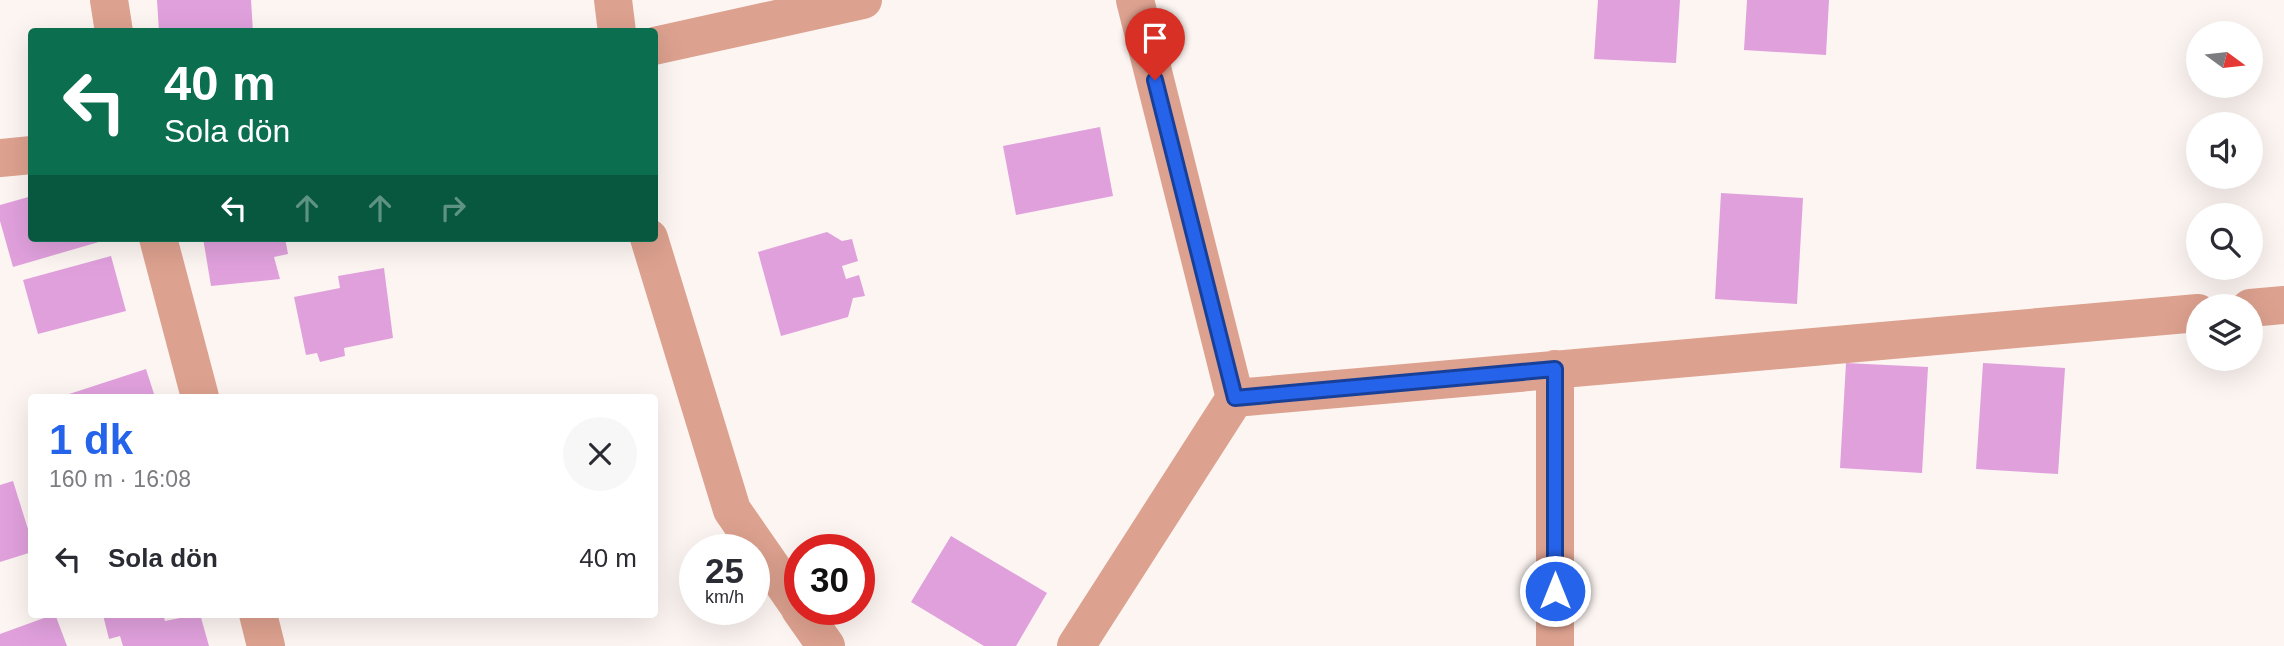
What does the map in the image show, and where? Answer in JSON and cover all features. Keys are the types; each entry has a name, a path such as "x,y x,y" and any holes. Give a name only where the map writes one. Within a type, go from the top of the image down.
{"street":[{"path":"109,0 113,28"},
{"path":"613,0 616,28"},
{"path":"658,45 863,0"},
{"path":"1076,646 1235,398 1135,0"},
{"path":"0,158 28,155"},
{"path":"160,242 199,394"},
{"path":"650,242 732,510 784,586"},
{"path":"2263,307 2284,305"},
{"path":"1235,398 2186,314"},
{"path":"1555,369 1555,646"},
{"path":"259,618 266,646"},
{"path":"811,625 826,646"}],"building":[{"path":"157,0 251,0 253,28 159,28"},
{"path":"1598,0 1680,0 1676,63 1594,59"},
{"path":"1747,0 1829,0 1826,55 1744,50"},
{"path":"1100,127 1113,196 1016,215 1003,146"},
{"path":"1721,193 1803,198 1797,304 1715,299"},
{"path":"28,197 28,242 99,242 13,267 0,221 0,205"},
{"path":"827,232 842,241 852,239 858,261 842,266 846,279 859,275 865,296 853,298 848,317 781,336 758,252"},
{"path":"204,242 286,242 288,254 274,257 280,279 211,286"},
{"path":"111,256 126,311 38,334 23,280"},
{"path":"384,268 393,338 344,348 345,356 320,362 317,353 306,355 294,297 340,288 338,276"},
{"path":"1846,363 1928,367 1922,473 1840,468"},
{"path":"1983,363 2065,368 2058,474 1976,469"},
{"path":"146,369 154,394 69,394"},
{"path":"13,481 28,529 28,553 0,562 0,485"},
{"path":"951,536 1047,593 1016,646 984,646 911,602"},
{"path":"44,618 56,618 67,646 0,646 0,634"},
{"path":"104,618 164,618 165,621 201,618 209,646 123,646 120,636 109,639"}],"route":[{"path":"1155,80 1235,398 1555,369 1555,591"}]}
